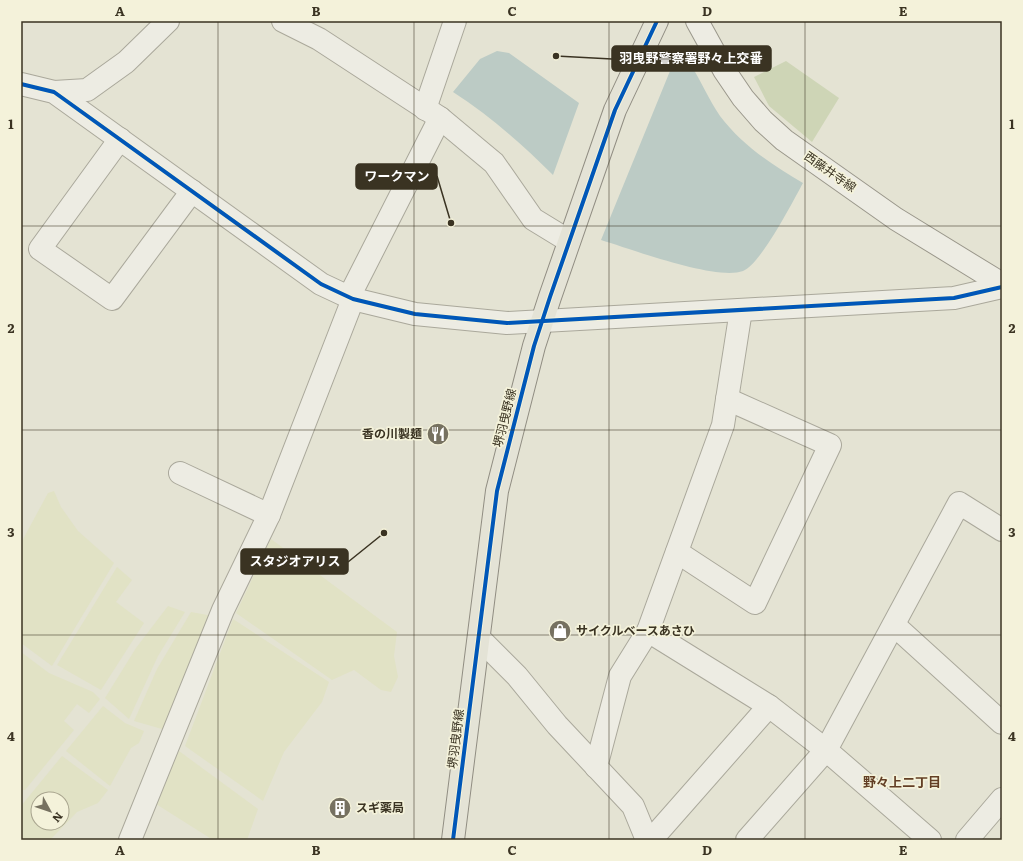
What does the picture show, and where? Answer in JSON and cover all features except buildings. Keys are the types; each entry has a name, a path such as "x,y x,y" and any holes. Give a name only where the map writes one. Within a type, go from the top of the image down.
{"main road":[{"name":"堺羽曳野線","path":"453,840 497,491 542,321 569,241 615,110 656,21"}],"street":[{"path":"21,84 54,92 87,90 126,62 168,21"},
{"path":"283,21 319,39 433,113 494,163 533,219 569,241"},
{"path":"130,840 223,610 269,515 351,298 433,113 455,21"},
{"name":"西藤井寺線","path":"697,21 724,70 743,98 784,140 896,219 1002,284"},
{"path":"54,92 321,284 351,298 416,314 507,323 579,320 954,298 1002,287"},
{"path":"120,139 40,249 112,299 192,191"},
{"path":"596,767 620,676 648,631 723,425 741,310"},
{"path":"677,552 755,603 830,445 727,399"},
{"path":"180,473 269,515"},
{"path":"748,840 826,750 959,503 1002,530"},
{"path":"894,625 1002,723"},
{"path":"648,631 769,706 826,750 930,840"},
{"path":"479,638 517,676 557,726 633,806 647,840"},
{"path":"651,840 769,706"},
{"path":"967,840 1002,799"}],"green space":[{"path":"786,61 839,98 812,142 769,106 754,77"},
{"path":"54,491 61,507 78,531 114,563 52,666 21,643 21,543 48,493"},
{"path":"271,539 397,632 394,656 398,677 391,692 381,690 354,670 332,680 236,613"},
{"path":"117,567 132,580 116,602 144,623 101,690 57,665"},
{"path":"168,606 185,612 158,656 129,719 105,698 136,648"},
{"path":"191,612 213,616 169,731 134,721 157,669"},
{"path":"233,619 329,682 322,702 284,752 263,801 185,746"},
{"path":"21,652 49,673 93,692 100,699 89,713 77,704 64,721 74,730 25,790 22,790"},
{"path":"103,706 125,723 144,731 139,743 131,748 110,786 66,751"},
{"path":"179,751 258,809 247,840 213,840 156,804"},
{"path":"62,756 108,790 98,803 77,812 70,819 70,791 33,791"},
{"path":"30,795 30,831 59,831 50,840 24,840 21,838 21,806"}],"shaded area":[{"path":"497,51 509,53 579,103 553,175 530,152 505,131 453,92 480,59"},
{"path":"691,65 716,110 738,136 758,154 803,183 759,257 743,271 730,273 714,272 694,268 673,263 601,240 670,71"}],"cycle path":[{"path":"453,840 497,491 534,346 550,297 615,110 657,21"},
{"path":"21,84 54,92 321,284 353,299 415,314 507,323 954,298 1002,287"}],"place":[{"name":"羽曳野警察署野々上交番","path":"556,56"},
{"name":"ワークマン","path":"451,223"},
{"name":"香の川製麺","path":"438,434"},
{"name":"スタジオアリス","path":"384,533"},
{"name":"サイクルベースあさひ","path":"560,631"},
{"name":"スギ薬局","path":"340,808"}],"district":[{"name":"野々上二丁目","path":"902,782"}]}
